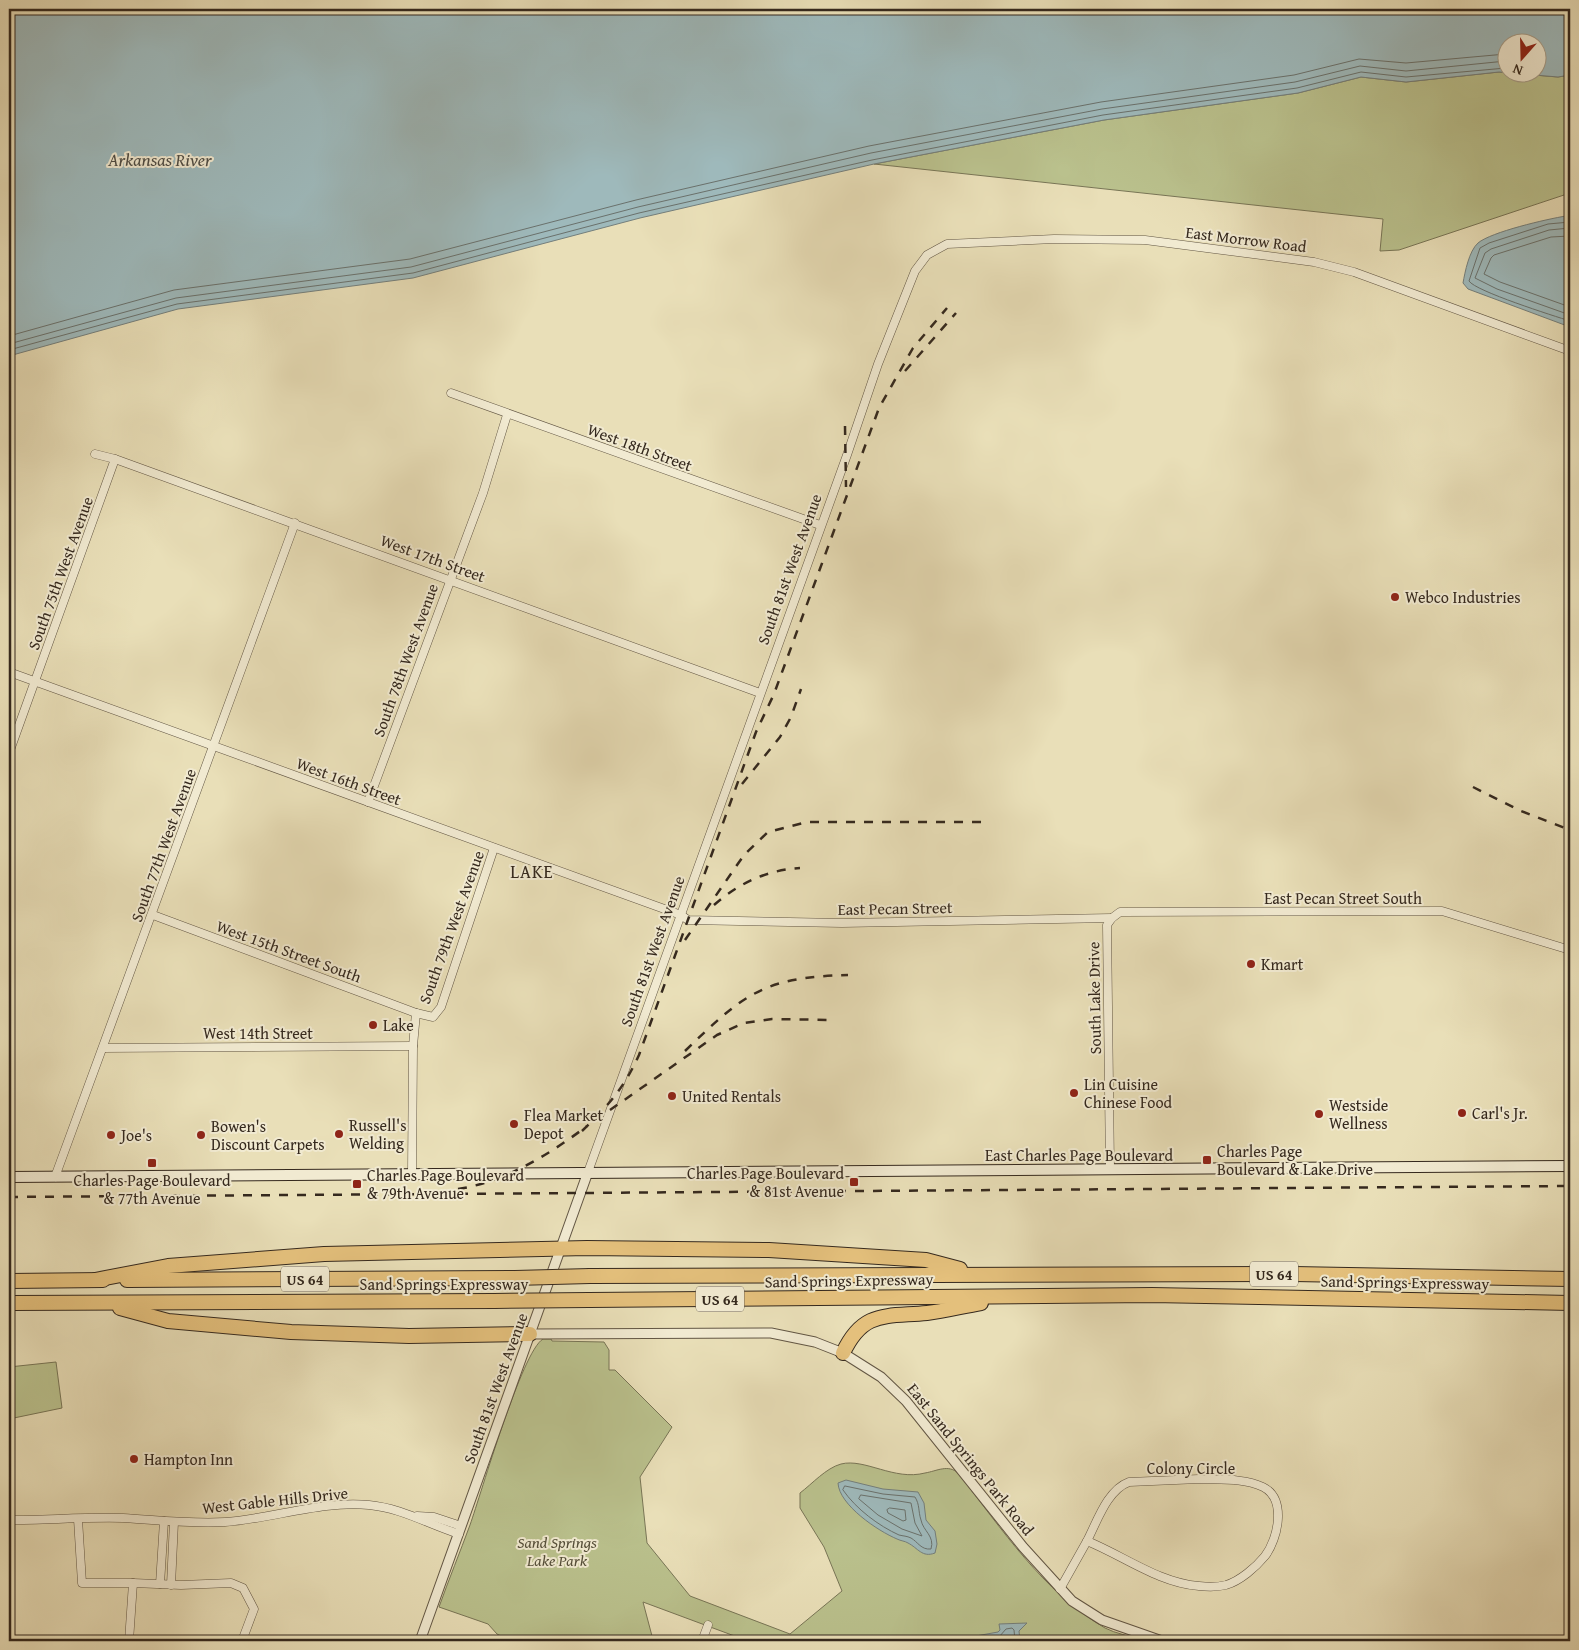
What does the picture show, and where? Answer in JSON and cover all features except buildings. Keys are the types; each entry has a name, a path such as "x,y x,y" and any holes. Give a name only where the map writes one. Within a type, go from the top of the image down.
{"highway":[{"path":"95,1280 168,1266 324,1254 562,1249 715,1248 799,1252 926,1260 978,1274"},
{"name":"Sand Springs Expressway","path":"9,1281 978,1274 1294,1274 1570,1279"},
{"name":"Sand Springs Expressway","path":"9,1304 1152,1295 1570,1303"},
{"path":"843,1353 858,1328 874,1318 930,1313 1016,1296"},
{"path":"102,1303 168,1321 291,1332 409,1336 530,1334"}],"main road":[{"name":"East Charles Page Boulevard","path":"9,1177 1570,1166"}],"street":[{"name":"East Morrow Road","path":"915,271 927,255 947,244 1054,239 1136,240 1239,251 1314,262 1354,272 1570,351"},
{"name":"South 81st West Avenue","path":"420,1641 878,364 915,271"},
{"name":"West 18th Street","path":"451,393 507,415 820,525"},
{"name":"South 78th West Avenue","path":"368,802 483,493 507,415"},
{"name":"West 17th Street","path":"95,454 115,459 295,523 760,692"},
{"name":"South 75th West Avenue","path":"9,753 115,459"},
{"name":"South 77th West Avenue","path":"56,1177 153,916 213,745 295,523"},
{"name":"West 16th Street","path":"9,672 494,848 608,886 681,915"},
{"name":"South 79th West Avenue","path":"412,1174 413,1046 416,1013 433,1016 440,1007 494,848"},
{"name":"East Pecan Street South","path":"1112,918 1120,912 1442,911 1570,950"},
{"name":"East Pecan Street","path":"681,915 688,920 697,922 832,923 1112,918"},
{"name":"West 15th Street South","path":"153,916 416,1013"},
{"name":"South Lake Drive","path":"1110,1170 1107,925 1112,918"},
{"name":"West 14th Street","path":"103,1048 413,1046"},
{"name":"East Sand Springs Park Road","path":"530,1334 770,1333 815,1342 843,1353 881,1377 910,1406 1023,1547 1060,1589 1086,1611 1102,1620 1162,1641"},
{"name":"Colony Circle","path":"1060,1589 1114,1492 1121,1485 1129,1482 1199,1479 1250,1483 1264,1488 1275,1500 1278,1508 1271,1546 1265,1556 1244,1575 1226,1585 1198,1586 1167,1579 1087,1541"},
{"name":"West Gable Hills Drive","path":"9,1520 78,1519 228,1522 354,1504 394,1509 413,1515 432,1526 460,1530"},
{"path":"78,1519 82,1583 134,1582 171,1585 232,1583 244,1588 254,1609 242,1641"},
{"path":"160,1584 164,1521"},
{"path":"171,1585 174,1522"},
{"path":"129,1641 134,1582"},
{"path":"702,1641 708,1625"}],"green space":[{"path":"1496,72 1496,82 1546,82 1546,76 1558,77 1570,75 1570,193 1399,250 1380,251 1383,219 874,164 1104,120 1298,93 1361,77 1406,82"},
{"name":"Sand Springs Lake Park","path":"543,1339 551,1339 552,1341 604,1342 609,1350 609,1370 615,1370 672,1427 640,1477 647,1543 690,1596 790,1634 842,1591 824,1547 800,1508 800,1493 825,1473 841,1464 860,1464 891,1472 913,1475 950,1469 958,1473 1025,1558 1062,1596 1105,1628 1140,1641 748,1641 643,1602 652,1636 650,1641 511,1641 497,1634 488,1624 439,1607 470,1525 492,1456 524,1369 534,1349"},
{"path":"56,1362 62,1408 9,1419 9,1367"}],"water":[{"name":"Arkansas River","path":"9,9 1570,9 1570,75 1558,77 1546,76 1546,32 1496,32 1496,72 1406,82 1361,77 1298,93 1104,120 874,164 640,218 413,278 178,309 9,356"},
{"path":"1566,216 1570,218 1570,327 1468,289 1463,283 1470,256 1478,243 1507,230"},
{"path":"846,1480 883,1489 918,1492 924,1503 926,1520 935,1531 937,1544 935,1553 923,1553 907,1542 897,1539 870,1524 852,1508 840,1491 838,1483"},
{"path":"1027,1623 1019,1631 1020,1641 948,1641 998,1632 1000,1630 999,1624"}],"railway":[{"path":"582,1131 615,1096 639,1055 756,732 774,694 879,408 913,348 947,308"},
{"path":"905,371 956,313"},
{"path":"845,426 846,487"},
{"path":"742,784 780,737 791,717 801,689"},
{"path":"1473,787 1521,811 1570,830"},
{"path":"685,940 744,855 768,832 807,822 987,822"},
{"path":"714,905 733,890 754,879 788,869 800,868"},
{"path":"685,1051 723,1015 757,992 795,980 848,975"},
{"path":"610,1110 717,1035 744,1023 772,1019 833,1020"},
{"path":"458,1189 493,1180 510,1173 558,1147 587,1126"},
{"path":"9,1197 1570,1186"}],"place":[{"name":"Webco Industries","path":"1395,597"},
{"name":"Kmart","path":"1251,964"},
{"name":"Lake","path":"373,1025"},
{"name":"Lin Cuisine Chinese Food","path":"1074,1093"},
{"name":"United Rentals","path":"672,1096"},
{"name":"Carl's Jr.","path":"1462,1113"},
{"name":"Westside Wellness","path":"1319,1114"},
{"name":"Flea Market Depot","path":"514,1124"},
{"name":"Russell's Welding","path":"339,1134"},
{"name":"Joe's","path":"111,1135"},
{"name":"Bowen's Discount Carpets","path":"201,1135"},
{"name":"Charles Page Boulevard & Lake Drive","path":"1207,1160"},
{"name":"Charles Page Boulevard & 77th Avenue","path":"152,1163"},
{"name":"Charles Page Boulevard & 81st Avenue","path":"854,1182"},
{"name":"Charles Page Boulevard & 79th Avenue","path":"357,1184"},
{"name":"Hampton Inn","path":"134,1459"}],"district":[{"name":"LAKE","path":"532,871"}]}
